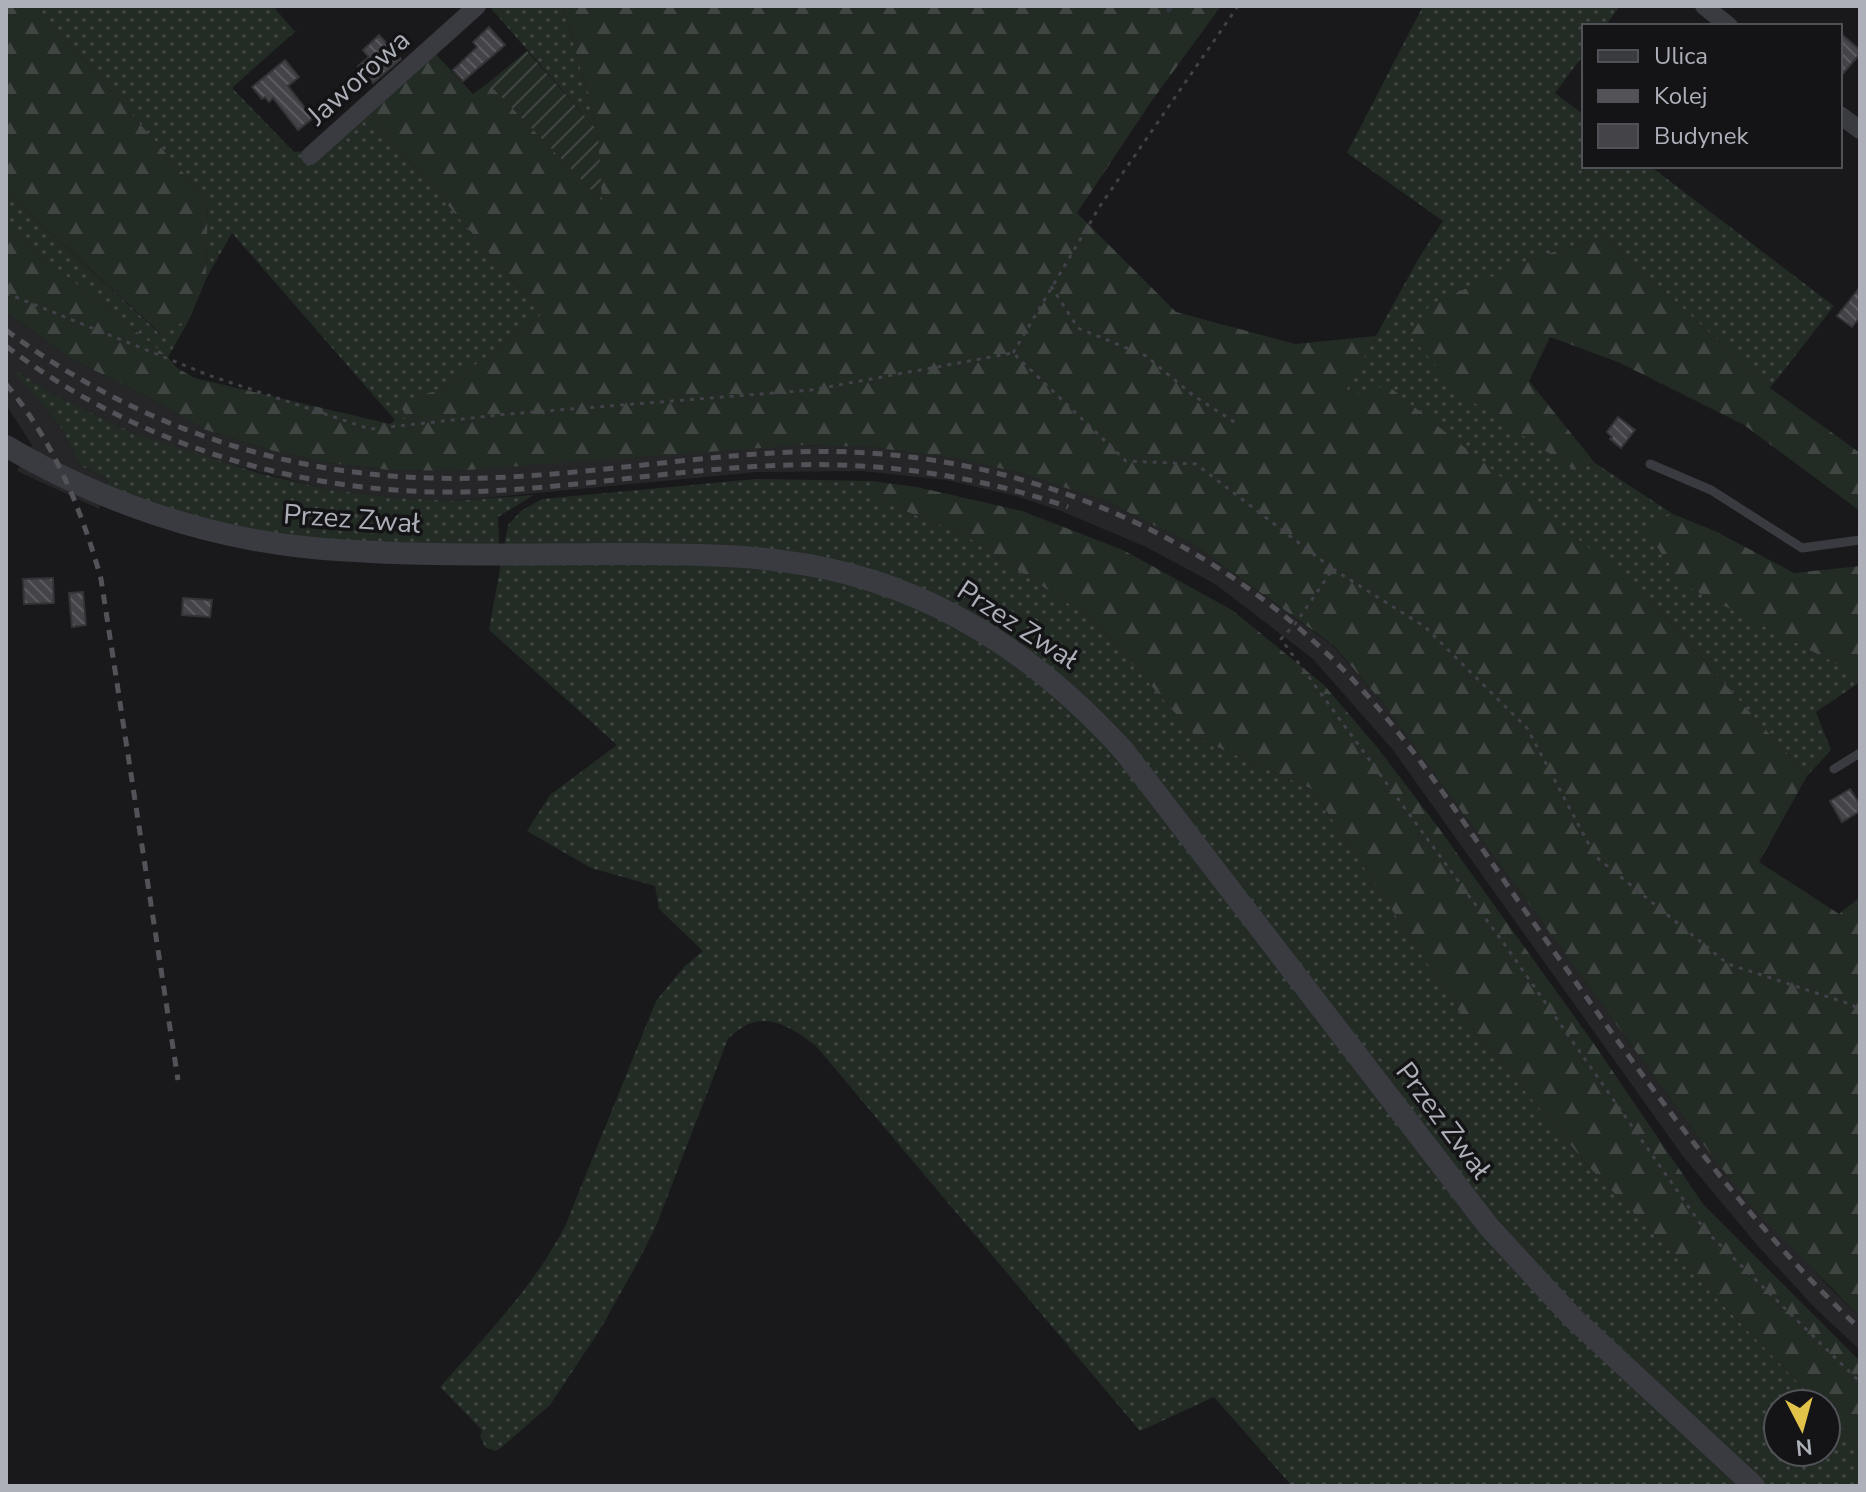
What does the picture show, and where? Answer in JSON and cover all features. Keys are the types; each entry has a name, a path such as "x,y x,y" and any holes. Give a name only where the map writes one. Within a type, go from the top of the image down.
{"street":[{"name":"Jaworowa","path":"310,156 477,6"},
{"path":"1704,6 1726,24"},
{"path":"1842,116 1860,130"},
{"name":"Przez Zwał","path":"6,446 106,496 166,518 244,538 302,547 369,552 698,554 776,560 825,568 873,581 929,602 979,628 1051,678 1108,732 1489,1227 1573,1318 1754,1486"}],"lane":[{"path":"1650,464 1711,490 1802,548 1860,540"},
{"path":"1834,769 1860,753"}],"path":[{"path":"1013,353 1100,206 1238,6"},
{"path":"1051,286 1078,328 1146,356 1194,396 1236,423"},
{"path":"6,293 208,375 370,429 508,414 811,390 1013,353"},
{"path":"1013,353 1126,461 1196,464 1333,569 1425,627 1527,728 1595,856 1728,964 1853,1005 1860,1012"},
{"path":"1333,569 1281,639 1505,945 1704,1229 1860,1382"}],"shaded area":[{"path":"6,312 70,358 206,430 270,450 328,463 389,470 454,471 724,449 801,445 870,447 955,458 1020,473 1106,501 1197,547 1332,645 1382,702 1709,1152 1828,1286 1860,1317 1860,1350 1816,1309 1758,1246 1682,1155 1393,750 1313,659 1215,584 1146,547 1061,511 1016,496 946,480 862,471 758,472 452,501 326,489 199,456 135,434 55,395 13,369 60,426 81,466 108,479 99,509 17,471 32,445 6,405"}],"green space":[{"path":"6,6 36,6 208,201 206,279 190,318 161,334 6,192"},
{"path":"36,6 273,6 294,31 297,30 232,88 294,152 304,151 368,113 542,314 445,388 400,402 408,419 395,420 232,233 206,279 208,201"},
{"path":"489,6 563,6 598,131"},
{"path":"563,6 1221,6 1151,102 1077,213 1176,312 1295,344 1376,336 1342,398 1387,385 1640,589 1807,776 1759,862 1839,914 1860,897 1860,1317 1755,1210 1709,1152 1382,702 1333,645 1197,547 1106,501 1020,473 955,458 870,447 801,445 454,471 389,470 328,463 270,450 206,430 70,358 6,312 6,228 168,357 177,368 195,378 390,424 395,420 407,419 399,402 445,388 542,314 368,113 435,53 473,94 488,83 601,200 598,131"},
{"path":"1423,6 1620,6 1606,24 1582,24 1582,57 1555,93 1582,113 1582,168 1653,168 1834,306 1770,388 1605,237 1533,258 1522,434 1574,470 1595,463 1673,514 1644,527 1793,640 1860,676 1860,682 1816,712 1831,750 1807,776 1640,589 1341,399 1419,258 1443,221 1347,153"},
{"path":"527,51 598,131 602,201 488,83"},
{"path":"6,192 160,334 190,318 168,357 6,228"},
{"path":"1605,237 1770,388 1860,453 1860,511 1744,425 1618,362 1550,337 1529,381 1595,463 1574,470 1461,394 1410,336 1430,305 1533,258"},
{"path":"10,367 55,395 135,434 258,473 326,489 389,497 452,501 534,495 498,517 499,545 337,540 239,527 106,487 108,479 81,466 60,426"},
{"path":"756,479 871,481 869,496 963,534 1095,621 1197,738 1312,789 1465,1020 1590,1168 1803,1388 1762,1388 1762,1468 1842,1468 1842,1427 1860,1446 1860,1486 1292,1486 1214,1397 1140,1431 816,1046 783,1025 762,1021 739,1029 728,1039 656,1226 601,1328 550,1405 501,1448 495,1451 485,1447 480,1436 482,1430 440,1387 508,1310 554,1247 656,1001 684,967 703,951 659,909 655,886 591,868 527,831 550,795 617,745 489,630 508,525 521,511 542,499"},
{"path":"871,481 917,487 1022,511 1123,550 1232,610 1324,685 1377,747 1438,827 1592,1041 1703,1204 1860,1361 1860,1446 1842,1427 1842,1388 1803,1388 1590,1168 1465,1020 1312,789 1197,738 1095,621 963,534 868,496"},
{"path":"1673,514 1717,532 1794,573 1860,566 1860,676 1684,585 1643,527"}],"building":[{"path":"489,27 505,45 463,81 453,70 477,47 473,42"},
{"path":"379,35 401,59 373,83 358,66 369,57 363,50"},
{"path":"1842,35 1860,50 1842,75"},
{"path":"285,60 299,77 288,86 313,118 298,130 273,98 269,102 265,97 262,99 252,87"},
{"path":"1860,287 1860,317 1852,327 1837,316"},
{"path":"1618,417 1635,430 1621,448 1607,432"},
{"path":"53,578 54,603 24,604 23,579"},
{"path":"83,592 86,625 72,627 69,593"},
{"path":"183,598 212,600 210,617 182,615"},
{"path":"1850,789 1860,805 1860,811 1842,822 1830,801"}],"waterway":[{"path":"1169,10 1171,6"}],"railway":[{"path":"6,330 53,363 154,416 261,454 316,466 373,474 475,478 566,473 793,452 884,454 974,468 1019,479 1105,509 1180,545 1242,584 1300,629 1379,709 1436,783 1683,1129 1767,1232 1860,1329"},
{"path":"6,346 55,380 108,410 163,435 220,456 338,484 458,492 748,467 860,466 966,479 1068,507"},
{"path":"6,384 38,428 64,476 101,579 178,1080"}]}
